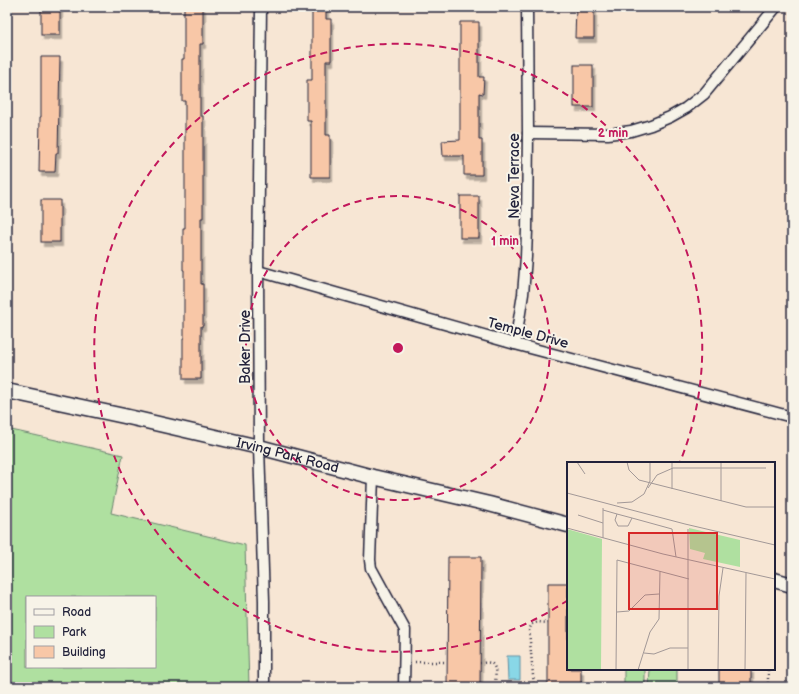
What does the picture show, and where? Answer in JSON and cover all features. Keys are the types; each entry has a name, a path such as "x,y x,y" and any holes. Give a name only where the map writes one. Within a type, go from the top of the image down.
{"main road":[{"name":"Irving Park Road","path":"7,391 259,447 567,525"},
{"path":"775,580 792,585"}],"street":[{"name":"Baker Drive","path":"261,7 258,271 259,447 264,601 264,687"},
{"name":"Neva Terrace","path":"515,344 523,294 526,257 528,133 527,7"},
{"path":"528,133 608,134 651,125 670,117 686,108 704,94 776,7"},
{"name":"Temple Drive","path":"258,271 515,344 792,417"},
{"path":"373,477 371,568 405,630 404,687"}],"path":[{"path":"534,687 529,630 532,624 538,622 548,623"},
{"path":"404,662 447,662"},
{"path":"480,662 489,662 495,668 495,687"},
{"path":"768,670 768,687"}],"green space":[{"path":"7,429 123,455 111,513 245,545 249,687 29,687 7,682"},
{"path":"624,670 645,670 645,685 624,685"},
{"path":"650,670 677,670 677,687 649,687"}],"water":[{"path":"507,656 520,656 520,680 508,680"}],"building":[{"path":"41,7 60,7 60,35 41,35"},
{"path":"184,7 203,7 203,44 200,44 200,116 203,116 203,218 201,218 201,284 203,284 203,326 201,326 201,379 183,379 185,101 182,101 182,59 184,59"},
{"path":"312,7 326,7 326,19 331,19 331,61 326,61 326,135 330,135 330,177 311,177 311,121 307,121 307,80 312,80"},
{"path":"576,7 594,7 594,38 575,38"},
{"path":"460,22 479,22 479,77 484,77 483,94 479,93 479,140 482,140 482,175 464,175 464,156 443,156 442,141 460,140"},
{"path":"41,57 60,57 58,153 56,153 55,172 39,172"},
{"path":"574,65 593,65 593,107 574,107"},
{"path":"460,196 479,196 479,238 460,238"},
{"path":"41,200 60,200 60,242 41,242"},
{"path":"448,557 481,557 480,687 447,687"},
{"path":"548,583 567,583 567,670 581,670 581,687 548,687"},
{"path":"719,670 751,670 751,687 719,687"}]}
